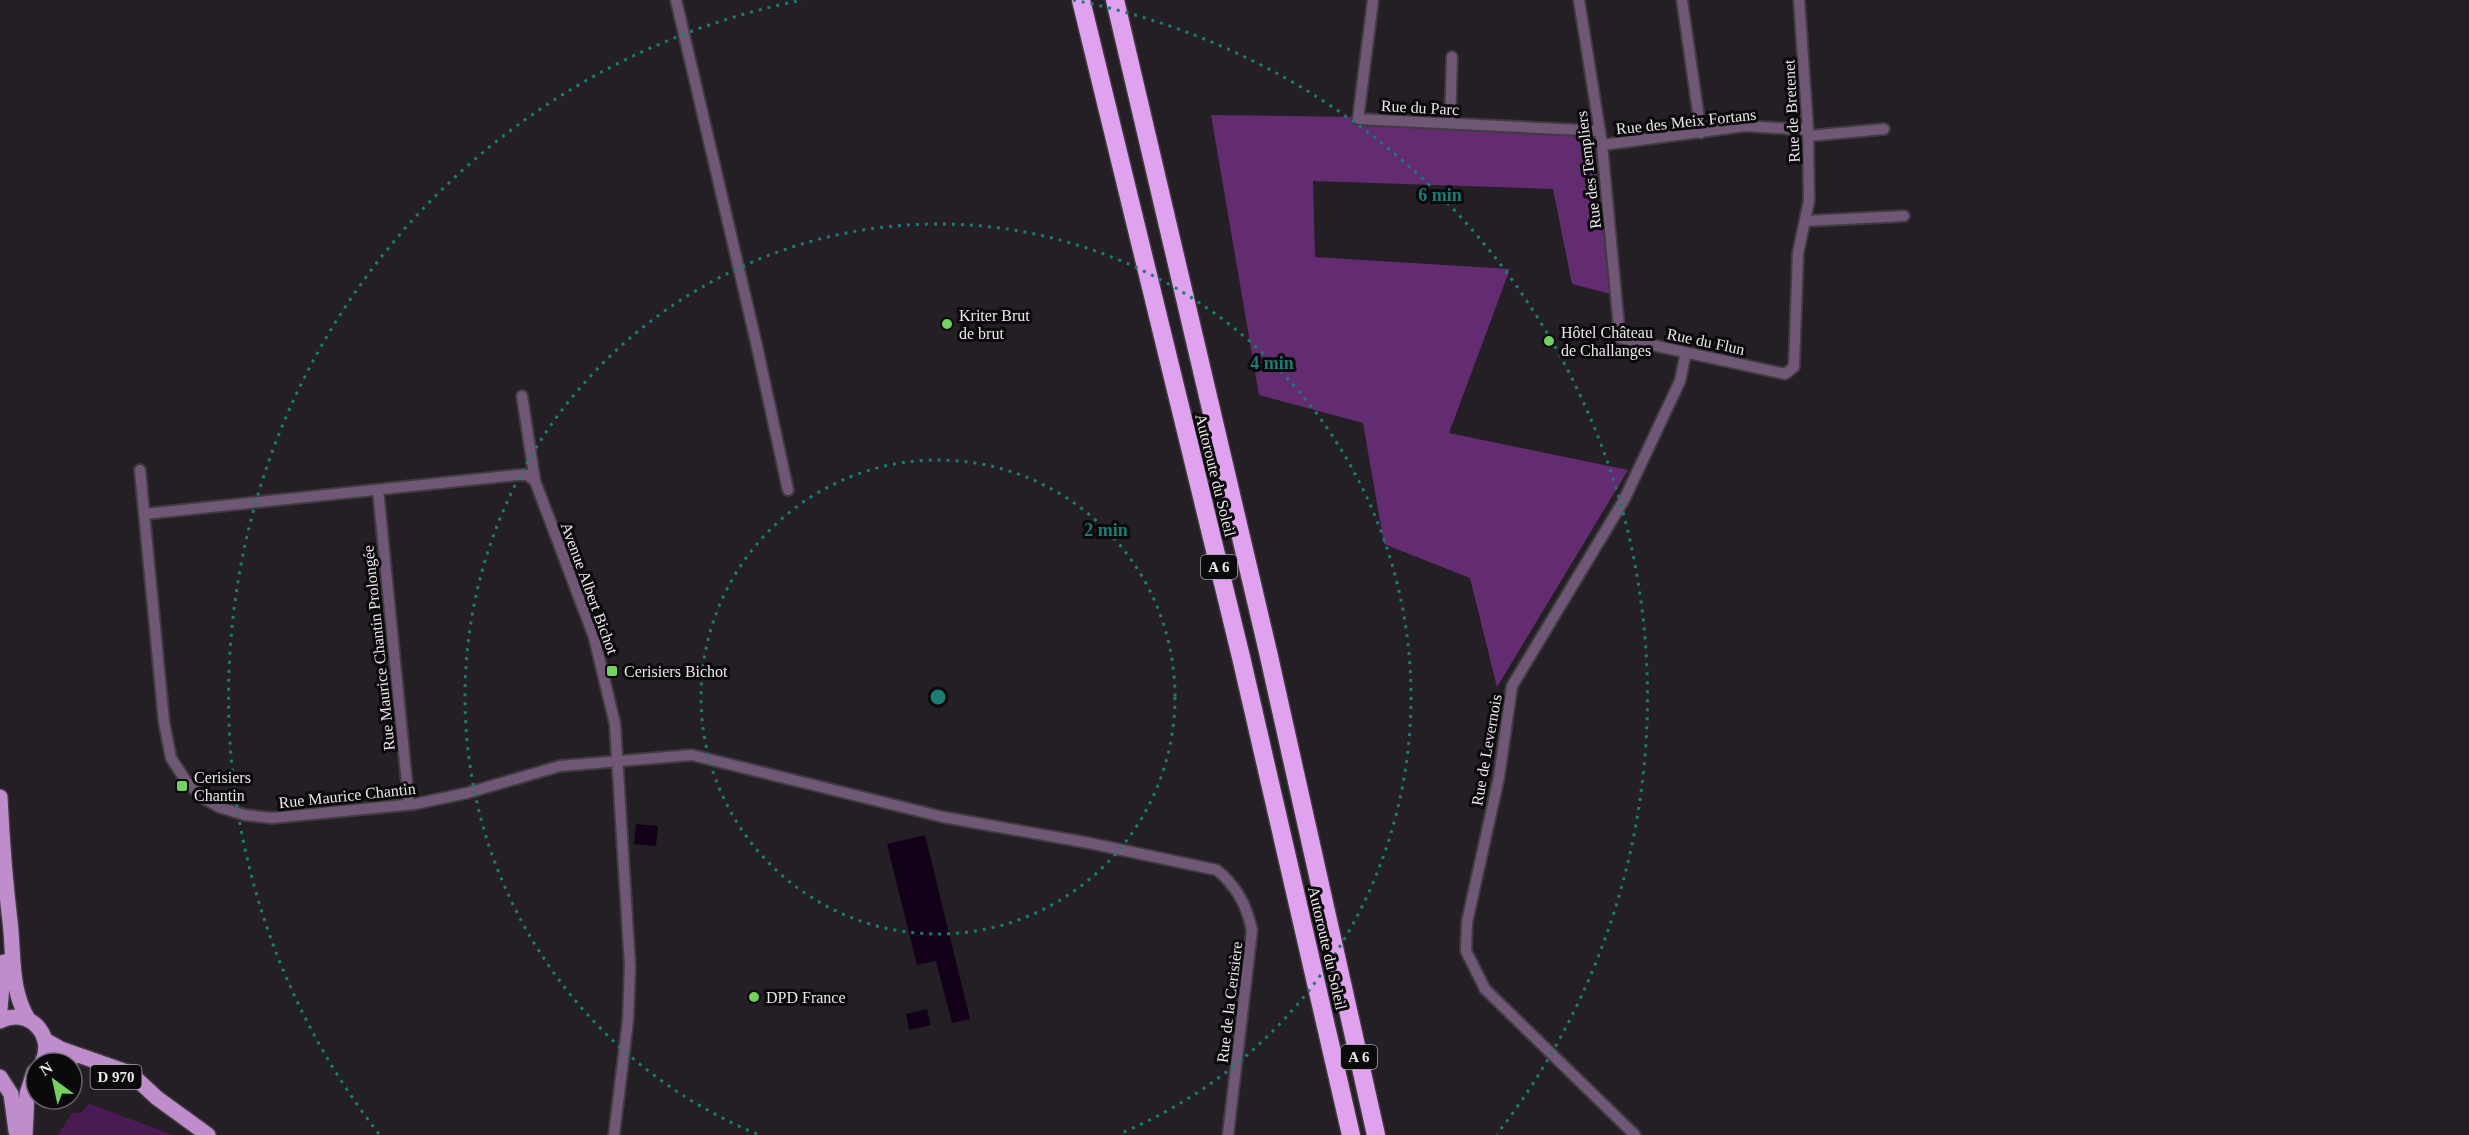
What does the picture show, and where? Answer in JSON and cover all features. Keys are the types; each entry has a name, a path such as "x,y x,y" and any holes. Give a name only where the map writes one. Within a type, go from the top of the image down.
{"highway":[{"name":"Autoroute du Soleil","path":"1081,0 1241,657 1352,1135"},
{"name":"Autoroute du Soleil","path":"1115,0 1270,663 1376,1135"}],"main road":[{"path":"0,797 5,887 17,996 28,1019"},
{"path":"0,1009 4,974 1,922 5,887"},
{"path":"0,1021 17,1016 28,1019 39,1028 45,1040 46,1051"},
{"name":"D 970","path":"45,1040 61,1049 130,1073 157,1098 208,1135"},
{"name":"D 970","path":"84,1066 102,1071 157,1098"},
{"path":"0,1076 19,1078 24,1075"},
{"path":"0,1076 10,1094 16,1135"},
{"path":"25,1111 25,1135"}],"street":[{"path":"676,0 788,490"},
{"name":"Rue du Parc","path":"1373,0 1358,118 1600,131"},
{"name":"Rue des Templiers","path":"1579,0 1602,145 1620,338"},
{"path":"1682,0 1701,133"},
{"name":"Rue de Bretenet","path":"1785,374 1794,368 1798,253 1809,201 1808,133 1799,0"},
{"path":"1450,123 1452,57"},
{"name":"Rue des Meix Fortans","path":"1602,145 1745,126 1808,133 1884,129"},
{"path":"1805,221 1904,216"},
{"name":"Rue du Flun","path":"1620,338 1785,374"},
{"name":"Rue de Levernois","path":"1635,1135 1579,1077 1485,989 1466,951 1467,922 1499,777 1512,686 1624,500 1680,381 1686,352"},
{"name":"Avenue Albert Bichot","path":"522,396 535,481 596,646 615,724 630,966 628,1020 614,1135"},
{"name":"Rue Maurice Chantin","path":"140,470 164,722 171,758 186,781 203,798 219,807 245,815 272,818 409,804 466,792 560,766 692,755 718,759 790,781 943,818 1089,843"},
{"path":"144,514 517,475 527,475 535,481"},
{"name":"Rue Maurice Chantin Prolongée","path":"378,490 409,804"},
{"name":"Rue de la Cerisière","path":"1089,843 1217,870 1231,882 1247,906 1252,930 1228,1135"}],"shaded area":[{"path":"1211,115 1355,117 1591,130 1611,294 1572,284 1553,189 1313,181 1315,257 1510,269 1449,433 1628,470 1497,687 1470,578 1384,544 1363,423 1259,395"},
{"path":"636,824 658,826 656,846 634,844"},
{"path":"925,835 970,1019 952,1023 936,961 917,965 887,844"},
{"path":"927,1009 931,1025 909,1030 906,1014"},
{"path":"90,1103 173,1135 58,1135 72,1113 81,1113"}],"place":[{"name":"Kriter Brut de brut","path":"947,324"},
{"name":"Hôtel Château de Challanges","path":"1549,341"},
{"name":"Cerisiers Bichot","path":"612,671"},
{"name":"Cerisiers Chantin","path":"182,786"},
{"name":"DPD France","path":"754,997"}]}
